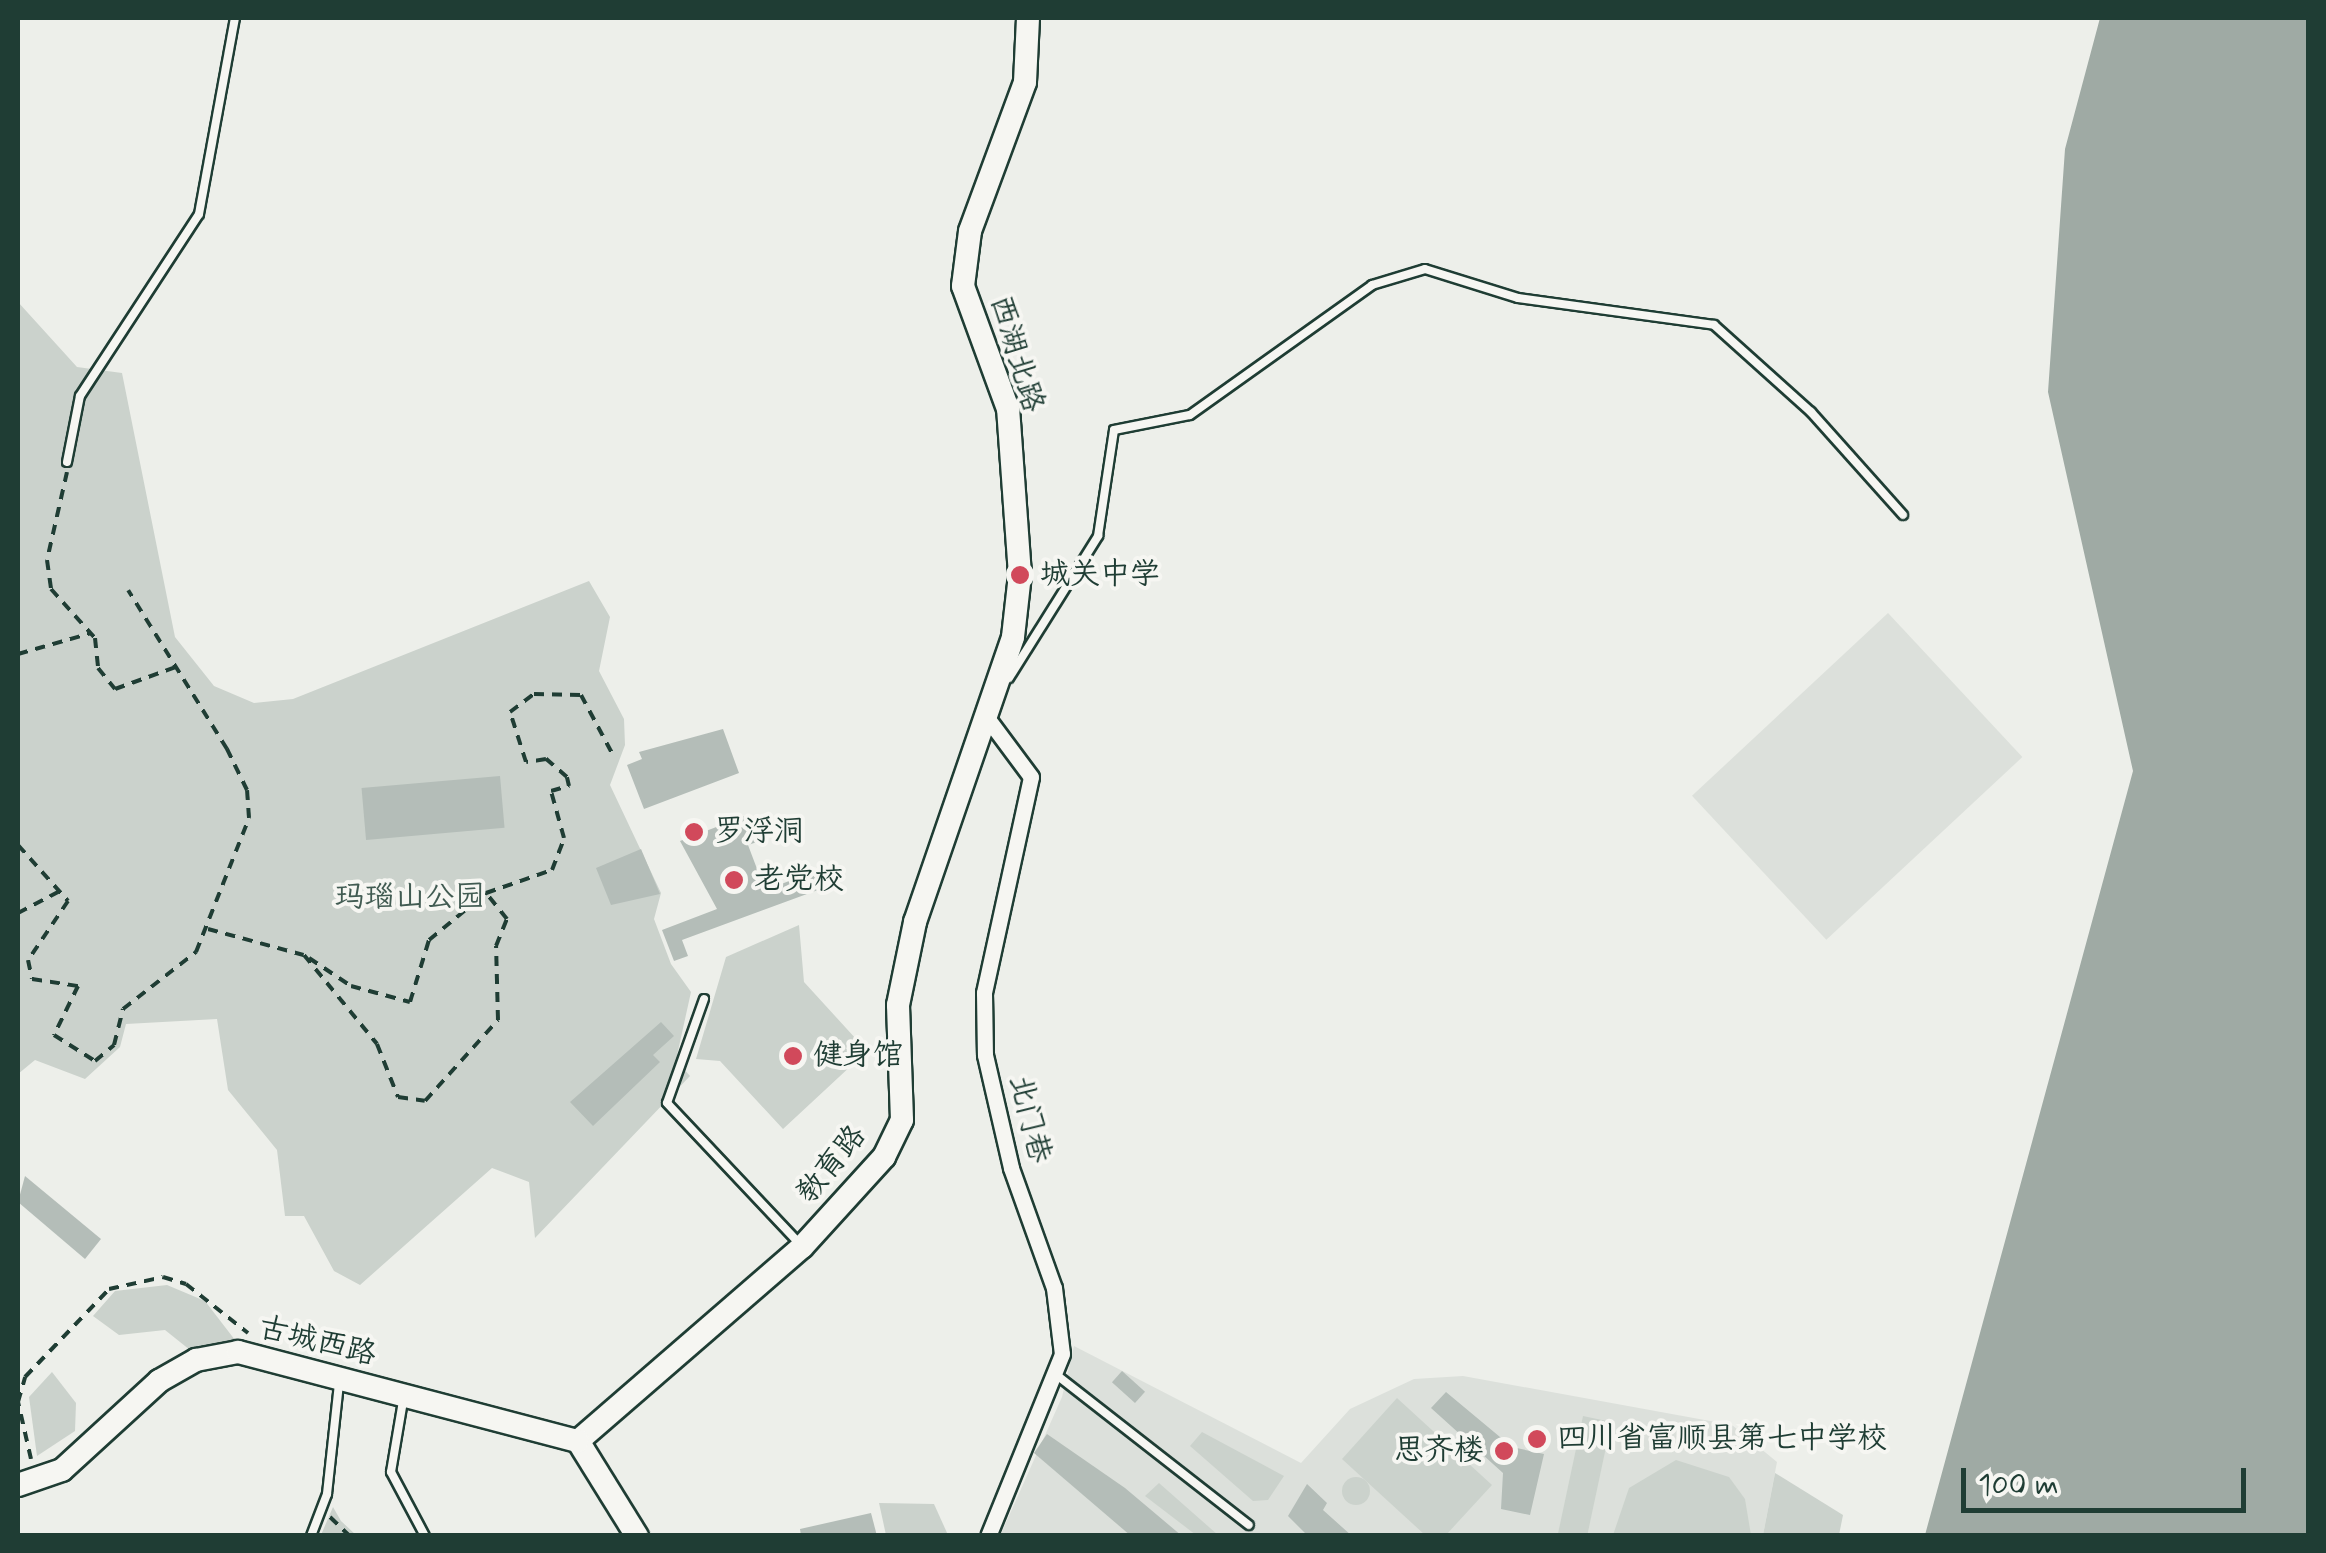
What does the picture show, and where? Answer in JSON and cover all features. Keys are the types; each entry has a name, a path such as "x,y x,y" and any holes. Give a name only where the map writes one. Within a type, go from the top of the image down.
{"street":[{"name":"西湖北路","path":"986,715 1013,637 1020,574 1008,409 963,286 970,231 1025,82 1028,18"},
{"name":"教育路","path":"578,1441 802,1247 884,1157 902,1120 898,1005 908,956 986,715"},
{"name":"北门巷","path":"986,715 1031,777 984,993 985,1056 1058,1305 1058,1376 988,1536"},
{"name":"古城西路","path":"18,1485 41,1479 196,1360 274,1355 404,1396 578,1441"},
{"path":"578,1441 637,1536"}],"lane":[{"path":"67,462 80,396 200,214 235,18"},
{"path":"986,715 1098,536 1114,430 1190,415 1372,285 1425,269 1518,298 1714,325 1811,412 1903,516"},
{"path":"704,999 667,1103 802,1247"},
{"path":"1058,1376 1250,1526"},
{"path":"311,1536 323,1510 340,1377"},
{"path":"404,1396 391,1472 425,1536"}],"path":[{"path":"67,462 47,560 51,589 92,633 98,668 116,689 176,667"},
{"path":"64,889 62,915 28,960 32,979 78,986 54,1035 96,1061 114,1046 123,1010 187,960 208,929 248,818 247,790 128,590"},
{"path":"18,654 92,633"},
{"path":"208,929 304,955 351,986 410,1002 429,940 486,893 552,870 564,838 551,791 569,786 567,777 546,759 526,762 510,712 522,707 519,699 581,695 614,755"},
{"path":"18,845 64,889"},
{"path":"18,913 64,889"},
{"path":"304,955 377,1044 398,1098 425,1101 498,1020 496,946 506,919 486,893"},
{"path":"41,1479 19,1391 109,1290 163,1277 186,1284 274,1355"},
{"path":"323,1510 350,1536"}],"shaded area":[{"path":"2100,18 2308,18 2308,1535 1925,1535 2133,771 2048,392 2065,149"},
{"path":"1888,613 2022,757 1826,940 1692,796"},
{"name":"四川省富顺县第七中学校","path":"1074,1346 1301,1463 1350,1409 1414,1379 1463,1376 1732,1425 1777,1462 1763,1535 1000,1536 1062,1397"}],"green space":[{"name":"玛瑙山公园","path":"18,302 77,367 122,373 175,637 214,686 254,703 293,699 589,581 610,617 599,671 624,719 625,745 610,785 661,893 654,919 671,964 691,992 676,1060 690,1076 535,1238 529,1182 492,1168 360,1285 334,1271 304,1216 285,1216 277,1150 228,1090 217,1019 126,1024 120,1047 85,1079 35,1060 18,1074"},
{"path":"799,925 804,982 867,1051 783,1129 720,1061 696,1059 726,957"},
{"path":"167,1285 205,1301 235,1340 190,1350 165,1330 119,1335 93,1316 115,1291"},
{"path":"52,1372 76,1403 75,1431 37,1456 29,1397"},
{"path":"1397,1398 1492,1485 1446,1535 1425,1535 1342,1459"},
{"path":"1583,1416 1611,1422 1587,1536 1558,1534"},
{"path":"1202,1432 1284,1476 1268,1500 1253,1501 1190,1446"},
{"path":"1676,1460 1729,1477 1745,1499 1751,1535 1613,1535 1629,1488"},
{"path":"1775,1473 1843,1515 1839,1535 1763,1535"},
{"path":"1356,1477 1366,1481 1370,1491 1366,1501 1356,1505 1346,1501 1342,1491 1346,1481"},
{"path":"1159,1483 1218,1535 1196,1535 1145,1496"},
{"path":"879,1503 934,1504 948,1535 886,1535"},
{"path":"333,1507 341,1521 356,1535 321,1535"}],"building":[{"path":"723,729 739,773 644,809 627,765 642,759 639,752"},
{"path":"500,776 505,828 366,840 362,788"},
{"name":"老党校","path":"750,814 760,841 748,845 765,890 819,870 826,887 682,940 688,956 674,961 662,930 717,909 680,841"},
{"path":"641,849 660,894 611,905 596,868"},
{"path":"661,1022 674,1036 653,1055 660,1062 593,1126 570,1102"},
{"path":"25,1176 101,1239 85,1259 18,1202"},
{"path":"1122,1371 1145,1392 1135,1403 1112,1382"},
{"name":"思齐楼","path":"1446,1392 1512,1447 1544,1454 1530,1515 1501,1509 1503,1473 1431,1408"},
{"path":"1047,1434 1125,1488 1182,1536 1131,1536 1034,1453"},
{"path":"1307,1484 1327,1503 1323,1510 1352,1536 1308,1536 1288,1516"},
{"path":"871,1513 877,1536 801,1536 800,1529"}],"place":[{"name":"城关中学","path":"1020,575"},
{"name":"罗浮洞","path":"694,832"},
{"name":"老党校","path":"734,880"},
{"name":"健身馆","path":"793,1056"},
{"name":"四川省富顺县第七中学校","path":"1537,1439"},
{"name":"思齐楼","path":"1504,1451"}]}
